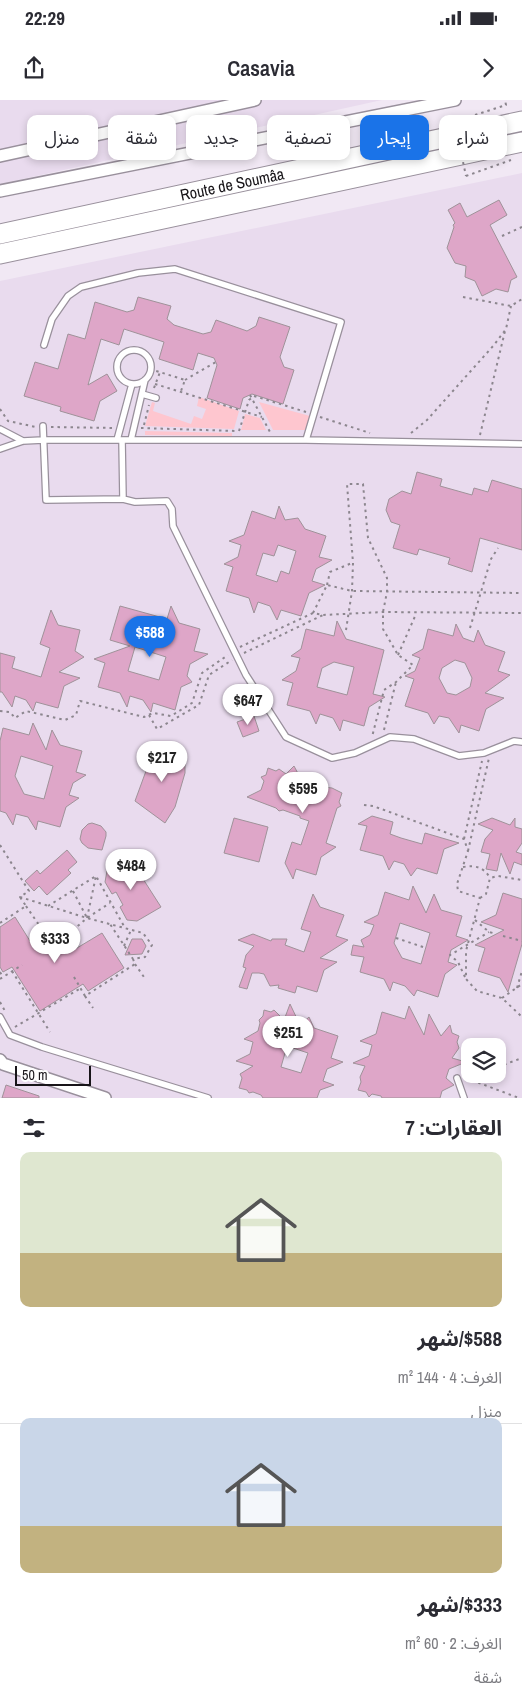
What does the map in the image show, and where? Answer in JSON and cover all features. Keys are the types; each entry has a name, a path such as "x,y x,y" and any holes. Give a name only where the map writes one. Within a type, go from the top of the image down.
{"highway":[{"name":"Route de Soumâa","path":"0,234 522,121"},
{"name":"Route de Soumâa","path":"0,254 522,142"}],"street":[{"path":"0,156 255,100"},
{"path":"0,191 455,100"},
{"path":"1,1066 105,1098"}],"lane":[{"path":"44,345 52,319 68,296 82,287 138,273 175,269 341,322 306,440"},
{"path":"131,440 145,380 150,369 148,360 140,352 130,351 124,353 118,362 118,373 125,382 132,384 145,380"},
{"path":"122,499 120,440 132,384"},
{"path":"142,394 154,397"},
{"path":"43,426 46,500 122,499 135,502 167,501 172,509 173,526 246,675 286,737 332,758 356,753 390,737 414,739 459,756 484,753 514,741 522,742"},
{"path":"0,428 24,441"},
{"path":"0,449 24,441 43,440 306,440 522,444"},
{"path":"0,1017 10,1034 17,1037 57,1052 208,1098"},
{"path":"457,1078 464,1098"}],"path":[{"path":"486,111 506,106 505,100"},
{"path":"463,160 466,176 512,160"},
{"path":"502,236 522,227"},
{"path":"463,297 511,306 522,299"},
{"path":"488,435 479,435 511,306"},
{"path":"421,434 411,433 427,420 506,329"},
{"path":"182,392 185,380 216,362"},
{"path":"150,369 185,380"},
{"path":"143,428 154,397 155,384 160,372"},
{"path":"155,384 262,417"},
{"path":"251,396 371,433 353,433"},
{"path":"246,431 238,431 251,396"},
{"path":"251,396 270,432 262,432"},
{"path":"346,630 352,591 353,563 347,484 363,484 368,538 387,578 383,629 398,655 413,665 396,682 384,690 370,746"},
{"path":"470,628 491,559 498,548"},
{"path":"313,613 327,585 330,572 353,563"},
{"path":"327,585 352,591 522,593"},
{"path":"0,711 10,712 15,718 26,711 65,720 76,715 80,702 144,717 153,713 170,716 192,703 202,673 235,650 313,613 323,615 383,612 522,613"},
{"path":"398,655 416,613"},
{"path":"149,715 157,729 199,705 210,675 238,656 323,615"},
{"path":"381,741 396,682"},
{"path":"480,898 458,891 457,884 468,851 491,750"},
{"path":"468,851 464,839 484,753"},
{"path":"364,806 373,806 464,839"},
{"path":"0,845 29,891 20,897"},
{"path":"463,867 474,865 486,871 490,878 486,894 480,898 466,951 466,979"},
{"path":"48,906 96,876"},
{"path":"96,876 125,928"},
{"path":"87,918 96,876"},
{"path":"490,878 498,876 522,880"},
{"path":"73,890 87,918"},
{"path":"20,897 50,941"},
{"path":"20,897 143,933 152,945 145,957 133,959"},
{"path":"58,943 87,918 110,903"},
{"path":"0,923 26,906"},
{"path":"475,920 491,933 450,955 458,962 466,979 477,991 502,998 522,1017"},
{"path":"110,924 146,980"},
{"path":"124,946 132,929"},
{"path":"503,936 522,941"},
{"path":"396,938 426,948"},
{"path":"85,996 135,964"},
{"path":"0,979 22,965"},
{"path":"12,971 50,1032"},
{"path":"517,988 522,971"},
{"path":"0,972 3,977"},
{"path":"74,977 93,1008"},
{"path":"502,998 522,984"},
{"path":"12,1022 16,1028 81,988"},
{"path":"0,1002 8,1015"},
{"path":"506,1064 522,1058"},
{"path":"479,1083 519,1098"}],"shaded area":[{"path":"0,100 382,100 314,115 267,115 267,125 257,127 257,115 186,115 186,143 176,145 176,115 108,115 109,160 0,184"},
{"path":"522,173 522,1098 0,1098 0,281"},
{"path":"199,397 239,411 234,429 145,426 152,402 155,403 153,411 191,424 194,416 202,419 206,409 197,406"},
{"path":"259,402 310,416 306,430 273,430"},
{"path":"245,414 260,418 266,430 241,430"},
{"path":"145,431 232,433 232,436 145,435"}],"building":[{"path":"499,200 507,215 490,225 517,277 511,280 508,292 496,289 482,296 475,281 465,277 466,266 455,263 447,248 455,223 448,210 460,203 467,217"},
{"path":"138,297 171,306 167,319 174,325 203,334 211,332 216,320 247,331 256,326 259,317 290,327 280,357 284,367 294,370 283,404 252,394 243,398 240,409 207,398 217,365 214,358 198,353 193,370 159,359 164,342 124,329 119,345 101,339 88,385 107,374 117,391 100,401 94,421 60,411 61,407 24,396 35,362 58,369 68,334 85,339 95,302 127,312 134,310"},
{"path":"417,472 442,479 440,486 472,495 474,488 488,492 492,480 522,489 522,550 480,538 472,572 448,564 450,558 419,549 417,555 393,548 400,525 391,522 386,510 389,499 402,491 411,494"},
{"path":"279,506 285,520 298,518 305,529 326,536 319,557 332,560 316,569 312,581 325,585 309,593 301,616 281,610 277,620 270,606 258,602 254,613 249,598 226,591 233,567 224,564 238,557 241,545 229,541 244,535 252,511 275,519","holes":["278,545 296,551 289,574 281,571 277,582 256,575 263,553 274,556"]},
{"path":"120,606 167,619 171,606 179,623 200,629 194,651 208,654 190,664 187,676 192,682 181,687 175,710 153,703 151,712 143,700 130,696 127,707 120,693 98,687 105,663 94,659 130,646 110,640","holes":["135,647 166,657 159,680 128,671"]},
{"path":"51,610 58,625 80,630 75,651 84,657 59,672 80,678 64,686 58,708 36,702 33,711 26,700 15,696 12,707 2,692 0,692 0,653 15,657 12,668 41,677 50,648 40,644"},
{"path":"337,621 346,639 384,650 373,694 385,697 369,707 364,726 343,720 340,731 333,718 320,714 316,724 310,711 287,705 293,683 282,680 296,671 300,658 291,656 301,649 306,629 334,636","holes":["334,662 354,667 347,695 317,687 322,668"]},
{"path":"456,624 463,638 474,642 478,630 485,645 505,652 498,671 510,675 485,693 504,698 486,709 479,731 461,725 459,733 449,718 439,716 434,724 428,713 405,706 414,679 405,676 415,671 420,658 412,655 423,649 428,629 453,636","holes":["455,660 465,663 472,678 470,687 456,695 447,693 439,678 442,668"]},
{"path":"254,716 259,731 243,737 237,722"},
{"path":"33,723 46,750 52,730 60,745 82,751 76,772 86,775 73,783 69,795 79,798 66,807 60,827 38,821 36,830 28,817 16,814 13,825 6,813 0,811 0,741 3,728 29,735","holes":["21,756 53,766 44,799 24,794 15,776"]},
{"path":"185,750 185,773 175,807 165,823 135,801 146,771 146,754"},
{"path":"294,766 302,781 314,776 323,787 332,788 342,793 339,802 341,806 337,808 326,843 336,847 321,857 316,875 296,869 293,879 285,863 292,842 301,845 309,821 283,810 279,811 276,808 247,797 261,790 264,781 261,777 266,775 268,768 276,771 279,769 286,774"},
{"path":"372,816 393,822 390,834 401,838 422,844 425,833 459,843 444,849 437,874 417,868 411,876 404,864 394,861 389,870 383,856 360,850 367,826 358,824"},
{"path":"234,818 268,827 259,862 224,853"},
{"path":"492,818 510,825 515,818 515,827 522,829 522,843 516,852 522,854 522,865 514,862 510,874 501,853 497,871 486,869 490,854 481,852 485,839 493,830 478,824"},
{"path":"92,823 101,826 106,832 102,850 88,848 80,839 82,830"},
{"path":"67,850 77,862 68,870 71,873 47,895 39,886 34,891 25,881 37,870 40,874"},
{"path":"129,857 161,907 137,921 127,920 120,907 123,905 116,892 112,894 105,882 107,871"},
{"path":"413,886 426,913 434,894 441,910 462,916 456,936 468,940 451,950 448,962 457,965 445,974 438,997 417,990 414,996 405,986 393,982 390,991 384,979 360,972 364,957 351,955 353,945 364,947 361,940 370,935 374,925 364,922 378,915 385,892 409,900","holes":["400,923 430,933 421,964 402,958 394,943"]},
{"path":"503,893 522,899 522,944 508,992 500,978 478,971 485,948 475,945 504,930 481,922 496,915"},
{"path":"313,894 320,907 344,915 336,936 348,940 320,958 337,962 324,970 317,992 297,986 295,993 278,988 279,985 270,986 264,974 259,973 252,973 247,989 239,987 246,968 243,967 246,955 254,946 238,940 253,934 271,941 272,939 287,939 285,945 304,952 311,932 301,929"},
{"path":"15,917 30,941 32,939 38,948 55,938 65,953 102,933 124,968 88,991 83,984 40,1011 12,967 3,972 0,967 0,927"},
{"path":"132,939 142,939 146,946 142,954 125,955"},
{"path":"290,1004 300,1025 309,1017 314,1028 338,1036 331,1058 343,1062 327,1069 323,1081 334,1085 320,1090 317,1098 263,1098 261,1095 253,1092 249,1093 247,1090 239,1088 242,1078 240,1074 253,1066 236,1061 250,1054 253,1042 244,1039 258,1031 259,1020 263,1016 264,1010 271,1012 274,1010 284,1020","holes":["287,1046 308,1053 301,1073 281,1067"]},
{"path":"409,1006 424,1035 429,1014 441,1036 450,1025 452,1033 459,1036 457,1042 459,1048 452,1058 461,1061 461,1064 449,1069 446,1078 454,1085 442,1091 440,1098 382,1098 372,1094 369,1097 366,1092 358,1090 361,1082 360,1077 365,1066 353,1063 369,1056 372,1045 360,1041 376,1034 382,1012 405,1019"},
{"path":"6,1085 39,1096 39,1098 2,1098"}]}
